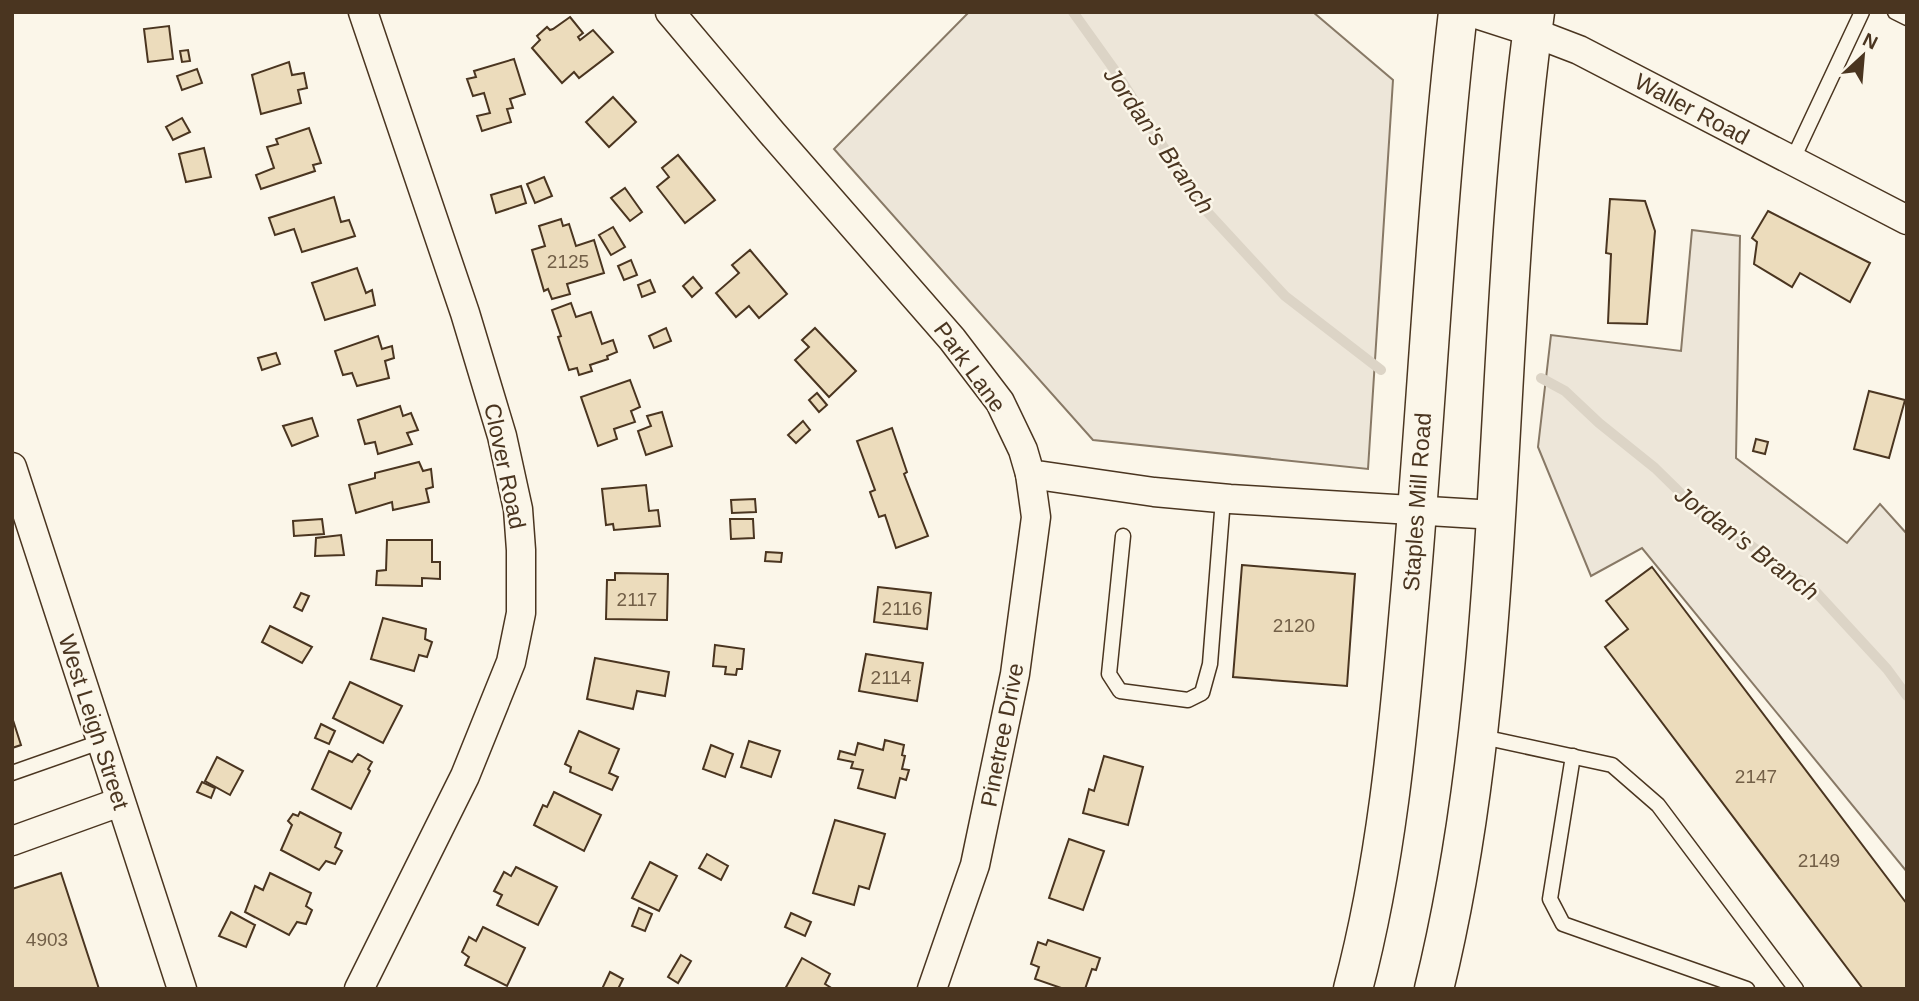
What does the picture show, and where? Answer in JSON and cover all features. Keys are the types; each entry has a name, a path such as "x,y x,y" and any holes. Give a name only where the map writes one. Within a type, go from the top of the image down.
{"main road":[{"name":"Staples Mill Road","path":"1353,989 1380,863 1397,751 1418,510 1447,107 1458,12"},
{"path":"1434,989 1465,833 1477,736 1511,268 1533,22"}],"street":[{"name":"Clover Road","path":"359,989 465,776 511,662 521,613 518,509 502,436 465,313 363,12"},
{"name":"Park Lane","path":"670,12 952,339 1000,402 1023,450 1030,474"},
{"name":"Waller Road","path":"1470,12 1533,22 1578,50 1907,220"},
{"name":"West Leigh Street","path":"12,467 19,513 100,742 180,983"},
{"path":"1030,474 1223,499 1495,514"},
{"name":"Pinetree Drive","path":"932,989 975,866 1015,674 1036,517 1030,474"},
{"path":"12,841 120,802"}],"lane":[{"path":"1792,161 1862,12"},
{"path":"1895,12 1907,18"},
{"path":"1122,536 1109,674 1121,691 1188,700 1202,693 1210,664 1223,499"},
{"path":"1477,736 1612,765 1658,805 1796,989"},
{"path":"12,773 100,742"},
{"path":"1573,756 1550,899 1563,924 1747,989"}],"shaded area":[{"path":"969,12 1313,12 1393,80 1368,469 1093,440 834,149"},
{"path":"1692,230 1740,236 1736,458 1847,543 1880,504 1907,534 1907,872 1642,548 1591,576 1538,447 1551,335 1681,351"}],"building":[{"path":"570,17 583,33 578,37 580,40 593,30 613,52 579,78 574,72 562,83 532,48 540,40 537,36 547,27 553,29"},
{"path":"169,26 173,59 148,62 144,29"},
{"path":"188,50 190,61 182,62 180,51"},
{"path":"514,59 525,94 510,99 513,108 507,109 511,122 482,131 477,116 490,113 484,93 473,96 467,79 476,77 474,71"},
{"path":"289,62 292,75 304,73 307,88 298,90 301,103 261,114 252,75"},
{"path":"197,69 202,83 182,90 177,76"},
{"path":"613,97 636,122 609,147 586,122"},
{"path":"182,118 190,132 173,140 166,127"},
{"path":"309,128 321,163 313,165 315,171 261,189 256,175 274,168 267,147 278,144 276,139"},
{"path":"204,148 211,177 186,182 179,154"},
{"path":"678,155 715,200 685,223 657,187 669,177 662,168"},
{"path":"544,177 552,196 535,203 527,184"},
{"path":"521,186 526,203 496,213 491,195"},
{"path":"625,188 642,212 630,221 611,198"},
{"path":"334,197 341,222 349,220 355,236 302,252 294,229 275,235 269,218"},
{"path":"1610,199 1645,201 1655,231 1647,324 1608,323 1611,254 1606,253"},
{"path":"1768,211 1870,263 1850,302 1800,273 1792,287 1754,264 1757,242 1752,238"},
{"path":"561,219 563,226 569,224 576,246 594,240 604,273 567,284 570,294 552,299 548,289 544,291 532,250 545,246 539,226"},
{"path":"613,227 625,247 611,255 599,235"},
{"path":"750,250 787,294 759,318 749,306 736,317 716,293 739,273 732,265"},
{"path":"631,260 637,275 624,280 618,266"},
{"path":"357,268 366,293 372,290 375,305 325,320 312,283"},
{"path":"693,277 702,288 692,297 683,286"},
{"path":"650,280 655,292 642,297 638,285"},
{"path":"571,303 576,317 591,312 602,344 613,340 617,352 607,356 608,359 590,365 592,371 579,375 577,368 569,370 552,310"},
{"path":"666,328 671,341 654,348 649,336"},
{"path":"815,328 856,371 829,397 795,360 809,347 802,340"},
{"path":"378,336 382,349 392,346 394,358 385,361 389,378 357,386 352,373 343,375 335,351"},
{"path":"276,353 280,364 262,370 258,358"},
{"path":"630,380 640,407 631,411 635,422 614,429 617,439 598,446 581,397"},
{"path":"1869,391 1905,400 1889,458 1854,449"},
{"path":"817,393 827,405 819,412 809,400"},
{"path":"400,406 403,416 411,413 418,430 407,433 412,444 378,454 375,442 365,444 358,420"},
{"path":"662,412 672,446 646,455 638,431 651,426 647,416"},
{"path":"312,418 318,436 292,446 283,426"},
{"path":"803,421 810,430 796,443 788,435"},
{"path":"892,428 907,472 904,474 928,536 896,548 885,515 879,517 870,492 875,490 857,441"},
{"path":"1756,439 1768,442 1765,454 1753,451"},
{"path":"419,462 423,471 431,469 433,487 426,489 429,502 393,510 392,502 356,513 349,485 375,478 375,473"},
{"path":"646,485 649,511 658,510 660,526 614,530 613,524 606,525 602,489"},
{"path":"755,499 756,512 732,513 731,500"},
{"path":"322,519 324,534 294,536 293,521"},
{"path":"730,519 753,519 754,538 731,539"},
{"path":"341,535 344,555 315,556 316,538"},
{"path":"387,540 432,540 432,562 440,562 440,579 422,578 422,586 376,585 377,571 386,570"},
{"path":"766,552 782,553 781,562 765,561"},
{"path":"1242,565 1355,574 1347,686 1233,677"},
{"path":"1652,567 1907,904 1907,989 1863,989 1605,647 1628,629 1606,601"},
{"path":"615,573 668,574 667,620 606,619 607,580 615,580"},
{"path":"878,587 931,593 927,629 874,622"},
{"path":"301,593 309,596 302,611 294,607"},
{"path":"383,618 426,629 425,639 432,642 427,657 419,655 414,671 371,659"},
{"path":"270,626 312,647 302,663 262,642"},
{"path":"715,645 744,649 742,669 737,669 736,675 725,674 726,667 713,666"},
{"path":"866,654 923,663 917,701 859,691"},
{"path":"595,658 669,672 665,696 637,691 633,709 587,699"},
{"path":"350,682 402,706 383,743 333,718"},
{"path":"12,717 21,745 12,748"},
{"path":"321,724 335,731 329,744 315,738"},
{"path":"579,731 619,749 609,773 618,777 612,790 570,772 571,767 565,764"},
{"path":"885,740 904,745 902,769 909,770 906,780 900,778 895,798 858,788 863,770 851,768 853,762 838,759 840,751 855,755 858,743 883,750"},
{"path":"749,741 780,751 771,777 741,767"},
{"path":"711,745 733,754 725,777 703,769"},
{"path":"329,751 352,762 358,754 372,762 351,809 312,789"},
{"path":"1104,756 1143,767 1128,825 1083,813 1089,789 1094,791"},
{"path":"217,757 243,771 230,795 205,781"},
{"path":"202,782 215,788 211,798 197,792"},
{"path":"554,792 601,815 584,851 534,825 543,805 547,807"},
{"path":"300,812 341,833 335,847 342,851 335,864 326,861 319,870 281,850 292,825 288,821 293,814 298,816"},
{"path":"835,820 885,834 869,889 859,886 854,905 813,893"},
{"path":"1069,839 1104,851 1083,910 1049,898"},
{"path":"707,854 728,866 721,880 699,868"},
{"path":"650,862 677,876 659,911 632,898"},
{"path":"516,867 557,887 538,925 497,905 502,895 494,891 504,872 511,876"},
{"path":"61,873 99,989 12,989 12,889"},
{"path":"270,873 311,893 306,906 312,910 306,924 297,922 289,935 245,912 255,886 263,890"},
{"path":"639,908 652,914 645,931 632,926"},
{"path":"231,912 255,925 246,947 219,936"},
{"path":"791,913 811,922 805,936 785,927"},
{"path":"483,927 525,948 507,986 465,965 469,957 462,952 469,937 476,941"},
{"path":"1048,940 1100,958 1096,970 1092,969 1085,989 1064,989 1035,979 1039,967 1031,964 1038,942 1046,945"},
{"path":"681,955 691,961 678,983 668,977"},
{"path":"802,958 830,974 825,984 833,989 785,989"},
{"path":"610,972 623,979 618,989 602,989"}],"waterway":[{"name":"Jordan's Branch","path":"1073,12 1116,72 1199,203 1285,296 1381,370"},
{"name":"Jordan's Branch","path":"1541,378 1565,391 1599,423 1655,468 1703,515 1816,592 1887,669 1907,696"}]}
